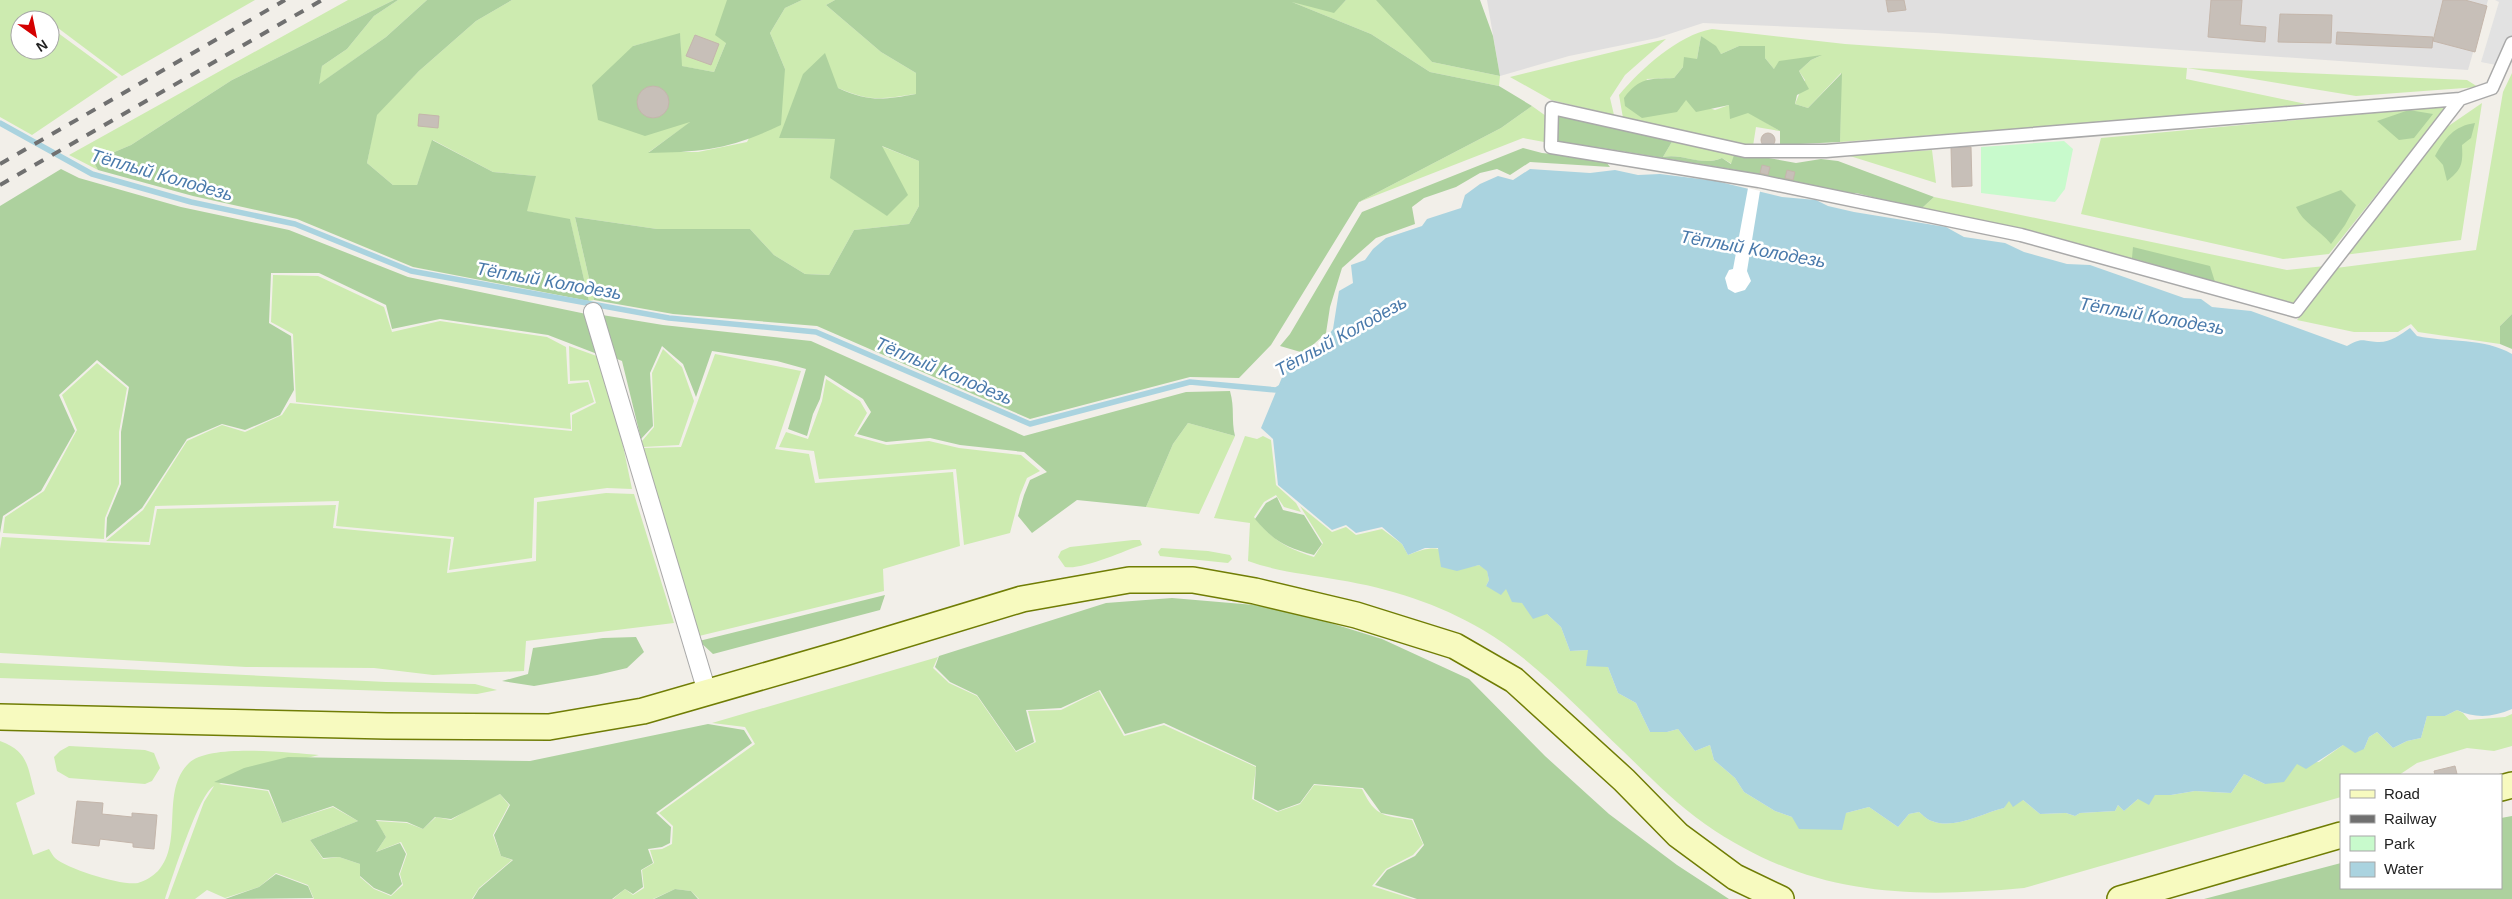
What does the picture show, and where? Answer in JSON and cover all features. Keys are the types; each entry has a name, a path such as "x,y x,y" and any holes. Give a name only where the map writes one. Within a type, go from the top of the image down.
{"main road":[{"path":"0,717 387,726 549,727 643,711 844,654 1022,599 1129,580 1193,580 1255,591 1356,615 1454,646 1514,680 1624,780 1678,834 1735,877 1781,899"},
{"path":"2120,899 2340,835"}],"street":[{"path":"2460,100 2296,311 2021,235 1759,181 1551,146 1552,108 1745,151 1826,151 2460,100 2492,88 2512,43"},
{"path":"593,312 707,692"}],"shaded area":[{"path":"1487,0 2488,0 2468,70 1935,33 1703,23 1657,38 1569,56 1500,76"},
{"path":"2495,0 2512,0 2512,43 2501,66 2481,62 2499,2"}],"green space":[{"path":"0,0 255,0 122,76 60,30 60,10 10,10 10,60 60,60 60,34 118,77 32,135 0,117"},
{"path":"348,0 394,0 232,80 131,145 93,161 98,170 69,155"},
{"path":"394,0 398,0 374,16 347,49 322,66 319,84 386,37 427,0 512,0 476,21 419,71 377,115 367,163 393,185 417,185 432,140 493,172 536,176 527,211 570,219 589,301 413,267 297,219 193,196 98,170 93,161 131,145 232,80"},
{"path":"398,0 427,0 386,37 318,85 322,66 347,49 374,16"},
{"path":"512,0 727,0 726,43 714,72 681,66 680,34 633,46 692,121 649,152 698,152 747,142 785,69 770,33 785,8 802,0 835,0 826,5 881,52 916,73 916,94 876,98 859,96 838,88 779,138 835,139 881,146 919,161 919,206 909,224 854,230 829,275 805,274 774,255 750,229 657,229 575,217 594,300 589,301 570,220 526,211 535,176 493,172 433,140 417,185 393,185 367,163 376,115 419,71 476,21"},
{"path":"727,0 802,0 785,8 770,33 785,69 781,125 747,139 716,148 685,152 648,153 690,122 645,136 598,120 592,85 633,46 680,33 682,66 714,72 726,43 715,35"},
{"path":"835,0 1346,0 1334,13 1292,2 1371,34 1430,72 1499,86 1532,106 1501,128 1359,202 1271,345 1239,378 1190,377 1030,419 817,326 673,314 594,300 575,217 657,229 750,229 774,255 805,274 829,275 854,230 909,224 919,206 919,161 882,146 908,195 887,216 830,178 835,139 779,138 803,74 825,53 838,88 849,93 876,99 916,94 916,73 881,52 826,5"},
{"path":"1287,0 1334,12 1346,0 1386,0 1432,62 1500,76 1499,86 1430,72 1371,34"},
{"path":"1376,0 1480,0 1493,36 1500,76 1432,62"},
{"path":"1712,29 1845,44 2187,68 2186,79 2306,104 2214,114 1840,142 1841,73 1808,108 1795,104 1805,80 1799,71 1811,60 1820,56 1774,69 1765,58 1739,46 1721,54 1701,36 1697,59 1683,67 1674,78 1646,79 1686,100 1715,110 1729,105 1748,112 1780,131 1756,127 1753,146 1623,118 1619,95 1649,64 1686,38"},
{"path":"1701,36 1716,46 1721,54 1739,46 1765,46 1765,58 1774,69 1779,61 1822,55 1811,60 1799,71 1809,89 1797,95 1795,104 1808,108 1842,73 1840,142 1780,145 1780,131 1748,113 1730,119 1729,105 1696,112 1686,100 1677,112 1642,118 1625,106 1624,98 1635,86 1646,80 1674,78 1683,67 1684,57 1697,59"},
{"path":"1666,39 1625,75 1610,98 1614,115 1551,100 1510,77"},
{"path":"2187,68 2467,80 2478,87 2356,96"},
{"path":"2512,73 2512,314 2500,326 2500,344 2418,332 2411,324 2398,332 2354,332 2297,320 2336,268 2476,250 2503,92"},
{"path":"2482,103 2461,240 2344,255 2447,127"},
{"path":"1532,106 1546,116 1544,142 1523,138 1359,202 1501,128"},
{"path":"2447,106 2329,254 2283,259 2081,214 2101,138"},
{"path":"2409,110 2433,114 2414,138 2399,140 2377,121"},
{"path":"1558,115 1673,140 1663,157 1671,156 1699,161 1722,158 1731,164 1735,152 1796,163 1821,159 1838,161 1934,197 1921,209 1856,193 1827,193 1747,175 1736,170 1596,147 1558,144"},
{"path":"2475,123 2471,138 2462,145 2459,169 2447,181 2443,165 2435,156 2451,134 2461,127"},
{"path":"1673,140 1735,152 1732,164 1722,158 1699,161 1671,156 1663,157"},
{"path":"2064,141 2073,149 2065,189 2055,202 1981,193 1981,147"},
{"path":"1523,148 1542,153 1604,159 1610,167 1530,162 1510,175 1497,169 1480,173 1456,187 1424,198 1412,207 1415,224 1376,238 1342,268 1330,307 1326,333 1304,353 1280,346 1290,334 1362,212"},
{"path":"1932,150 1936,183 1850,156"},
{"path":"61,169 79,178 181,207 289,230 408,277 591,315 605,357 548,335 440,319 392,329 386,305 319,273 271,273 269,323 291,336 294,390 280,415 245,430 222,424 187,439 142,508 106,538 107,518 121,484 121,432 129,387 97,360 59,395 75,431 41,491 3,516 0,533 0,206"},
{"path":"2341,190 2356,205 2345,225 2331,244 2307,222 2296,207"},
{"path":"1934,197 2287,270 2325,266 2294,307 2051,236 1921,209"},
{"path":"2133,247 2210,266 2215,282 2132,258"},
{"path":"273,275 318,276 384,307 392,332 440,321 547,337 566,347 568,384 588,382 594,402 570,413 571,429 296,402 293,334 271,322"},
{"path":"596,314 663,325 811,341 1024,436 1186,392 1230,391 1235,436 1188,423 1173,444 1146,507 1077,500 1032,533 1018,516 1030,480 1047,472 1024,452 960,445 930,438 886,442 857,434 871,412 863,399 825,375 820,399 813,414 807,436 788,429 806,369 777,361 712,351 696,397 683,364 662,346 650,373 653,426 641,439 622,361 610,356"},
{"path":"2512,314 2512,349 2500,344 2500,326"},
{"path":"569,346 605,359 632,489 607,488 534,498 532,558 449,570 454,537 336,526 339,501 155,506 149,542 106,541 143,510 187,441 222,425 245,432 282,415 290,403 572,431 572,415 596,403 589,380 570,381"},
{"path":"663,349 682,367 694,401 679,445 643,447 642,441 654,427 652,373"},
{"path":"715,354 801,371 775,449 809,454 815,483 953,472 960,546 883,569 884,591 699,636 642,448 681,447"},
{"path":"97,363 127,388 119,432 119,484 105,518 104,539 3,533 5,517 44,491 77,430 62,395"},
{"path":"826,379 860,401 867,413 854,436 887,445 929,441 959,448 1021,455 1040,471 1027,478 1020,495 1010,533 964,545 956,469 819,479 814,451 779,447 786,432 808,439 822,401"},
{"path":"1188,423 1235,436 1199,514 1146,507 1173,444"},
{"path":"1245,436 1257,439 1263,436 1271,440 1276,485 1296,503 1301,512 1284,507 1276,495 1264,502 1254,517 1274,538 1295,550 1314,557 1323,543 1300,506 1332,532 1346,527 1356,535 1382,529 1402,544 1408,555 1434,549 1446,552 1469,567 1479,565 1487,570 1489,580 1486,586 1506,588 1522,603 1547,614 1561,627 1570,651 1588,650 1608,667 1618,693 1636,703 1650,732 1667,732 1678,729 1695,751 1710,745 1714,760 1735,778 1744,792 1775,811 1792,817 1846,813 1869,807 1898,827 1909,814 1919,812 1927,819 1941,823 1950,823 1968,820 2004,808 2008,800 2023,800 2040,814 2066,813 2075,816 2080,813 2115,811 2118,805 2124,811 2138,799 2155,795 2171,795 2195,791 2231,793 2244,774 2265,784 2297,763 2319,762 2343,745 2364,749 2369,737 2377,732 2393,748 2407,741 2421,738 2427,716 2445,716 2457,710 2463,713 2469,720 2505,717 2512,714 2512,746 2494,751 2467,748 2417,763 2400,774 2340,774 2340,797 2024,888 1937,893 1857,887 1781,866 1743,848 1705,824 1662,789 1538,670 1483,630 1449,612 1395,592 1358,583 1282,570 1248,561 1250,523 1214,518"},
{"path":"606,493 634,494 674,623 526,641 524,671 433,675 374,668 246,667 0,653 0,549 2,537 150,545 157,509 336,505 333,528 451,539 447,573 536,561 537,502"},
{"path":"1277,497 1283,510 1304,515 1322,544 1314,555 1281,543 1255,519 1266,503"},
{"path":"1140,540 1142,545 1082,566 1065,567 1058,557 1061,551 1070,547"},
{"path":"1161,548 1208,551 1230,555 1232,559 1228,563 1160,556 1158,552"},
{"path":"885,595 880,610 713,654 699,641"},
{"path":"1172,598 1279,607 1382,639 1469,679 1545,756 1609,814 1677,865 1729,899 1417,899 1375,885 1387,870 1415,856 1424,845 1413,819 1381,813 1363,788 1314,784 1300,803 1278,811 1254,799 1256,766 1164,723 1125,734 1100,690 1061,708 1026,710 1034,742 1016,751 977,695 950,682 935,667 939,656 1106,603"},
{"path":"636,637 644,652 627,668 534,686 502,681 528,674 533,648 603,638"},
{"path":"938,657 933,668 949,683 977,696 1016,752 1036,742 1028,711 1061,710 1099,691 1124,736 1164,725 1256,767 1252,799 1277,812 1300,804 1314,785 1362,789 1372,805 1382,814 1412,820 1423,844 1413,855 1386,869 1372,886 1413,899 699,899 691,891 675,889 653,899 613,899 625,889 633,895 644,888 642,870 654,863 650,850 662,849 672,844 673,826 659,813 755,744 745,727 712,723"},
{"path":"0,663 386,682 475,684 497,690 477,694 0,678"},
{"path":"708,724 744,730 752,743 656,813 671,827 670,843 662,847 648,849 653,863 641,870 643,887 633,894 625,889 612,899 473,899 479,889 513,860 501,856 494,835 510,805 500,794 451,819 435,817 423,829 407,822 376,820 386,837 376,852 400,843 406,854 399,874 402,884 391,895 374,888 360,876 360,864 339,857 323,858 310,840 358,821 333,806 282,823 269,790 214,782 244,768 288,757 530,761"},
{"path":"0,741 17,750 22,755 28,768 35,794 16,803 33,855 49,849 55,858 71,867 82,872 120,882 138,883 149,878 158,871 166,859 170,846 173,802 176,788 180,774 189,763 199,757 232,751 271,751 319,755 241,774 219,784 268,791 282,823 333,807 358,821 310,840 323,859 339,857 360,864 360,877 374,889 391,896 403,885 400,874 407,854 401,842 376,852 386,837 376,821 407,823 423,829 436,817 451,820 474,806 500,794 509,805 493,835 501,856 512,860 479,888 472,899 314,899 308,885 276,873 259,887 225,898 207,890 195,899 168,899 204,802 214,786 208,792 194,820 165,899 0,899"},
{"path":"69,746 145,750 154,753 160,768 152,781 145,784 69,778 57,771 54,757"},
{"path":"2512,816 2512,899 2204,899 2340,863 2340,889 2502,889 2502,818"},
{"path":"276,874 308,886 313,898 225,899 259,887"},
{"path":"675,889 691,891 698,899 654,899"}],"water":[{"path":"1530,169 1590,173 1615,170 1638,175 1660,174 1716,181 1782,197 1816,200 1828,206 1854,212 1946,227 1964,237 2005,243 2024,252 2067,264 2090,265 2184,298 2201,299 2212,307 2251,311 2347,346 2365,340 2386,341 2395,338 2410,328 2417,336 2489,345 2512,354 2512,709 2484,716 2471,715 2457,710 2445,716 2427,716 2421,738 2407,741 2393,748 2377,732 2369,737 2364,749 2355,753 2343,745 2306,769 2297,764 2284,782 2265,784 2244,774 2231,793 2195,791 2171,795 2155,795 2149,805 2138,799 2124,811 2118,805 2115,811 2080,813 2075,816 2066,813 2040,814 2023,800 2013,807 2009,801 2004,808 1959,822 1941,823 1927,819 1919,812 1909,814 1898,827 1869,807 1846,813 1842,830 1799,829 1792,817 1775,811 1744,792 1735,778 1714,760 1710,745 1695,751 1678,729 1667,732 1650,732 1636,703 1618,693 1608,667 1586,666 1588,650 1570,651 1561,627 1547,614 1533,619 1522,603 1512,602 1506,589 1501,595 1486,586 1489,580 1487,571 1479,565 1457,571 1441,567 1438,548 1425,548 1408,555 1402,544 1382,527 1356,533 1346,525 1332,530 1278,485 1273,439 1261,428 1288,363 1313,356 1333,329 1339,291 1353,283 1351,265 1365,260 1373,249 1386,238 1422,226 1427,219 1461,208 1465,195 1480,184 1498,176 1513,180"}],"pier":[{"path":"1748,188 1760,191 1747,271 1751,281 1745,290 1735,293 1728,289 1725,278 1729,270 1733,269"}],"building":[{"path":"1886,0 1904,0 1906,10 1888,12"},
{"path":"2211,0 2242,0 2240,25 2266,27 2265,42 2208,37"},
{"path":"2443,0 2465,0 2487,6 2475,52 2433,41"},
{"path":"2280,14 2332,15 2331,43 2278,42"},
{"path":"2337,32 2433,37 2432,48 2336,44"},
{"path":"695,35 719,44 711,65 686,56"},
{"path":"653,86 665,90 669,102 665,114 653,118 641,114 637,102 641,90"},
{"path":"419,114 439,116 438,128 418,126"},
{"path":"1768,133 1773,135 1775,140 1773,145 1768,147 1763,145 1761,140 1763,135"},
{"path":"1951,147 1971,147 1972,186 1952,187"},
{"path":"1762,165 1770,167 1768,175 1760,173"},
{"path":"1787,170 1795,172 1793,180 1785,178"},
{"path":"2455,766 2457,774 2435,774 2434,771"},
{"path":"77,801 103,803 102,814 132,817 132,813 157,815 154,849 133,847 133,843 100,839 99,846 72,843"}],"waterway":[{"name":"Тёплый Колодезь","path":"0,123 92,174 191,202 295,224 411,271 669,318 816,332 1030,424 1190,382 1276,390 1281,387"}],"railway":[{"path":"0,164 285,0"},
{"path":"0,185 322,0"}]}
